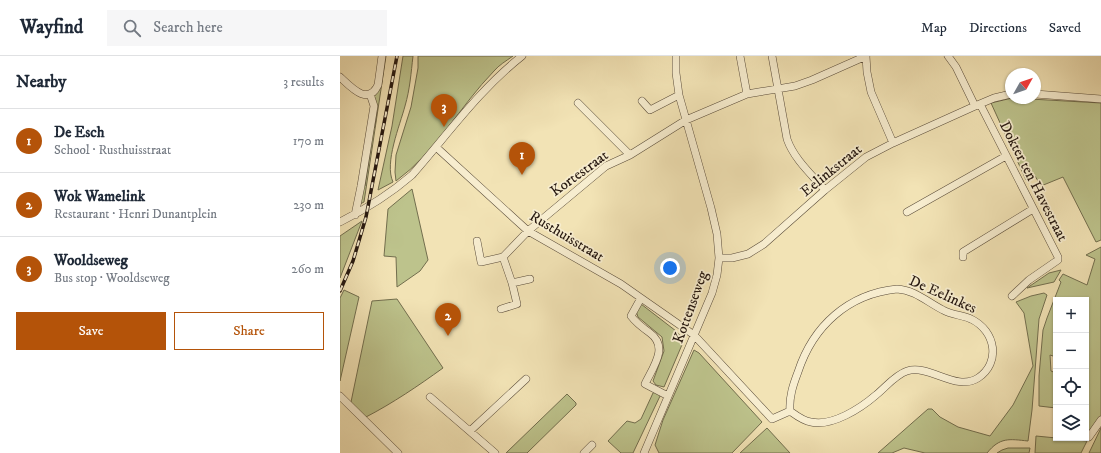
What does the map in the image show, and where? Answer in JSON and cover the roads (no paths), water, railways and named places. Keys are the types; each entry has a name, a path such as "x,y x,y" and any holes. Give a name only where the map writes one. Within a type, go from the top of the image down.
{"street":[{"path":"340,77 357,92 364,95 370,94 378,85 382,56"},
{"path":"340,222 414,178 436,147 486,87 522,56"},
{"name":"Kottenseweg","path":"644,453 712,293 717,275 719,258 717,234 711,208 679,95 676,73 676,56"},
{"path":"740,56 747,94"},
{"path":"772,56 787,139 790,148 795,156 825,190"},
{"path":"866,56 867,72 871,92 893,143"},
{"name":"Kortestraat","path":"503,258 528,231 606,166 630,155 686,120 747,94 795,86 812,80 866,56"},
{"name":"Dokter ten Havestraat","path":"948,56 956,67 1006,156 1058,260 1029,280 1012,296"},
{"path":"355,214 374,106 370,94"},
{"path":"1041,94 1101,99"},
{"path":"642,101 650,110 679,95"},
{"name":"Eelinkstraat","path":"719,258 732,258 748,254 764,244 866,156 994,98 1005,95"},
{"name":"Kortestraat","path":"578,103 630,155"},
{"name":"Rusthuisstraat","path":"436,147 528,231 622,284 694,335"},
{"path":"907,212 1006,156"},
{"path":"963,257 963,252 1033,209"},
{"path":"477,241 481,262 503,258 512,283 517,304 501,309"},
{"path":"512,283 530,279"},
{"name":"De Eelinkes","path":"897,289 909,290 942,310 972,320 989,335 993,354 990,364 976,379 966,382 956,381 926,372 916,370 908,371 896,377 866,404 840,418 812,423 803,420 790,411 793,386 806,350 814,337 838,312 872,293 897,289"},
{"path":"641,298 631,316 654,336 659,345 659,353 645,384 668,396"},
{"path":"694,335 772,419 790,411"},
{"path":"470,430 526,379"},
{"path":"340,396 398,453"},
{"path":"430,397 494,452"},
{"path":"1090,437 1101,420"},
{"path":"584,453 592,445"}],"railway":[{"path":"340,291 353,261 366,217 397,56"}],"place":[{"name":"Wooldseweg","path":"444,127"},
{"name":"De Esch","path":"522,175"},
{"name":"Wok Wamelink","path":"448,336"}]}
